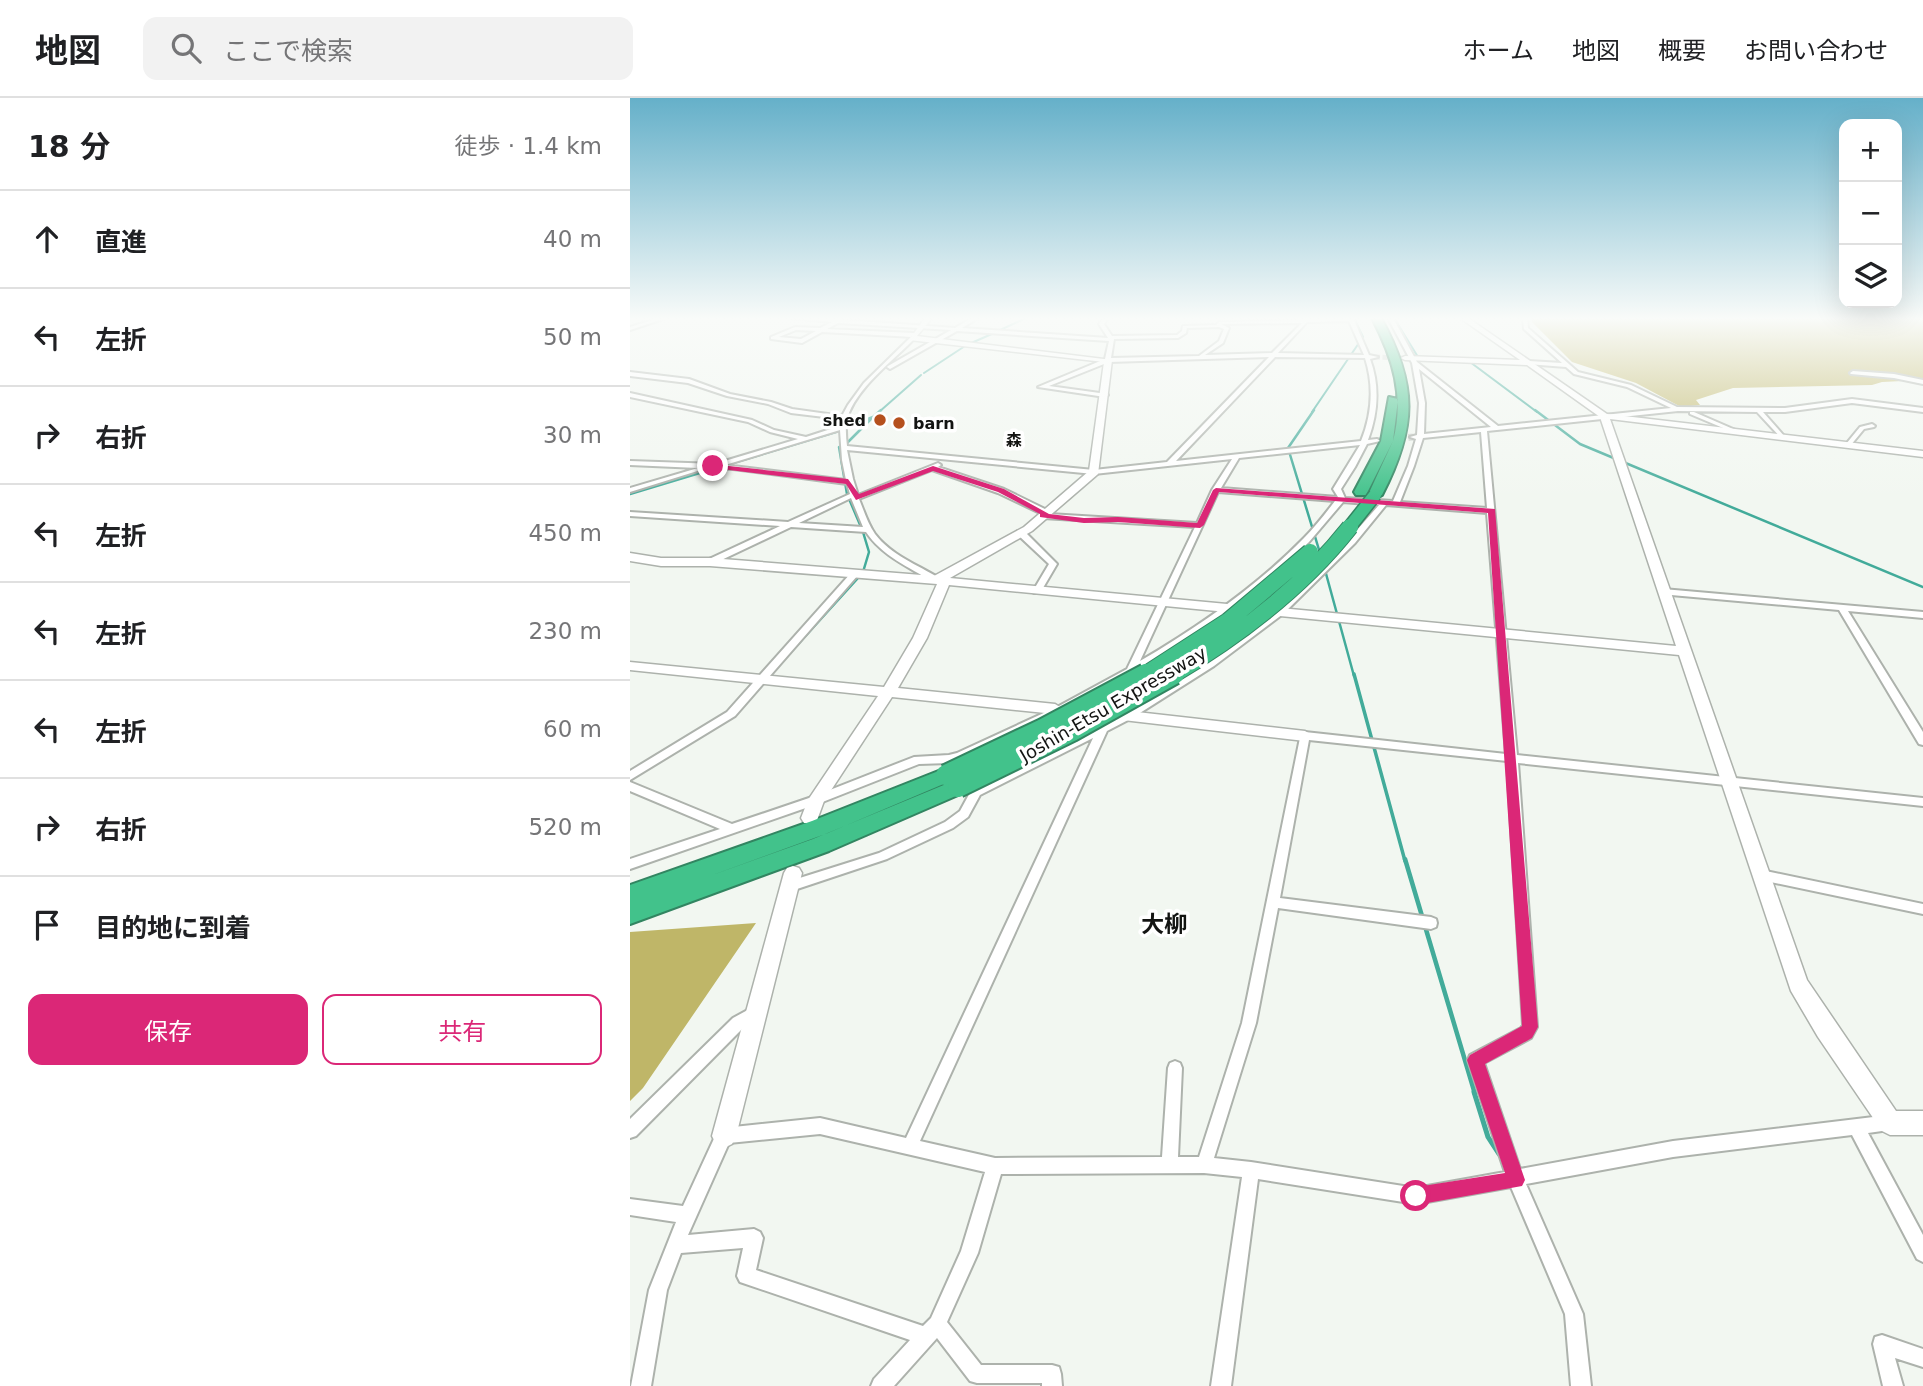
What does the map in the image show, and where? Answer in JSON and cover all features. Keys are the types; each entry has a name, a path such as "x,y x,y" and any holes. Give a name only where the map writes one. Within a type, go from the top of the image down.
{"highway":[{"name":"Joshin-Etsu Expressway","path":"1373,497 1393,408 1391,378"},
{"name":"Joshin-Etsu Expressway","path":"630,914 821,845 952,781 1105,713 1163,680 1240,629 1317,564 1352,526 1373,497 1396,455 1406,409 1401,378"},
{"name":"Joshin-Etsu Expressway","path":"630,895 952,781"}],"street":[{"path":"665,378 689,381 790,411 844,418"},
{"path":"875,378 856,397 844,418 848,482 868,530 876,540 894,555 940,580"},
{"path":"1063,378 1041,387 1105,395"},
{"path":"810,818 816,800 889,691 920,638 940,580 1021,533 1094,472 1106,378"},
{"path":"1168,464 1252,378"},
{"path":"1342,498 1337,489 1365,442 1375,408 1374,378"},
{"path":"1396,503 1425,410 1416,378"},
{"path":"1434,378 1496,428"},
{"path":"1550,378 1604,416 1923,454"},
{"path":"1597,378 1629,386 1678,409"},
{"path":"1904,378 1923,382"},
{"path":"630,395 750,421 772,431 806,439"},
{"path":"1417,436 1678,409 1785,410 1852,401 1923,410"},
{"path":"1758,409 1782,437"},
{"path":"1686,410 1737,432"},
{"path":"1604,416 1798,984 1890,1123"},
{"path":"1848,445 1862,428 1872,426"},
{"path":"630,490 843,427"},
{"path":"1484,429 1512,757 1530,1027 1527,1033 1475,1060 1516,1180 1574,1314 1581,1386"},
{"path":"844,448 1094,472 1377,441"},
{"path":"1131,670 1216,490 1237,456"},
{"path":"710,562 856,496 933,468 949,457"},
{"path":"630,463 713,466 848,482"},
{"path":"933,468 1001,491 1044,514 1084,520 1118,519 1200,525"},
{"path":"1216,490 1342,498 1373,497 1396,503 1492,510"},
{"path":"641,1386 658,1290 687,1215 724,1136 792,879 883,856 949,825 964,814 976,792 1128,716 1211,664 1280,612 1352,541 1373,497"},
{"path":"630,864 816,800 918,760 960,756 1131,670 1227,608 1302,546 1342,498"},
{"path":"630,514 868,530"},
{"path":"1021,533 1053,564 1037,590"},
{"path":"630,557 661,562 710,562 940,580 1227,608"},
{"path":"630,776 732,714 854,575"},
{"path":"1663,592 1923,615"},
{"path":"1842,608 1923,741"},
{"path":"1280,612 1684,651"},
{"path":"630,666 1055,709"},
{"path":"1128,716 1923,803"},
{"path":"910,1146 1103,728"},
{"path":"1204,1165 1249,1023 1305,736"},
{"path":"630,786 730,828"},
{"path":"1761,875 1923,909"},
{"path":"1272,902 1431,923"},
{"path":"630,1130 738,1023 757,1012"},
{"path":"1170,1165 1175,1068"},
{"path":"724,1136 820,1126 995,1166 1204,1165 1416,1196 1516,1180 1673,1149 1890,1123 1923,1123"},
{"path":"1857,1128 1923,1253"},
{"path":"881,1386 931,1330 969,1253 995,1166"},
{"path":"1221,1386 1251,1170"},
{"path":"630,1207 687,1215"},
{"path":"677,1245 754,1238 746,1276 931,1330 977,1374 1052,1374 1052,1386"},
{"path":"1894,1386 1882,1344 1923,1358"}],"shaded area":[{"path":"1621,378 1923,378 1872,385 1733,388 1696,400 1700,405 1681,407"},
{"path":"756,923 643,1088 630,1101 630,932"}],"waterway":[{"path":"879,412 917,378"},
{"path":"1312,412 1335,378"},
{"path":"1492,378 1537,412"},
{"path":"873,417 881,410"},
{"path":"1314,410 1288,448 1320,553"},
{"path":"1535,410 1580,444 1923,587"},
{"path":"847,427 873,417"},
{"path":"861,527 847,494 839,447 847,443 873,417"},
{"path":"630,494 839,431"},
{"path":"863,532 869,552 863,572"},
{"path":"1325,570 1354,676"},
{"path":"790,653 858,578"},
{"path":"1354,674 1405,861"},
{"path":"1405,859 1475,1094"},
{"path":"1474,1092 1488,1137 1499,1154"}],"tunnel":[{"path":"1377,441 1413,437"}],"place":[{"name":"shed","path":"880,420"},
{"name":"barn","path":"899,423"}],"district":[{"name":"森","path":"1014,440"},
{"name":"大柳","path":"1164,924"}],"route":[{"path":"713,466 848,482 856,498 933,468 1001,491 1046,513 1043,516 1084,520 1118,519 1200,525 1216,490 1492,510 1530,1027 1527,1033 1475,1060 1516,1180 1416,1196"}]}
